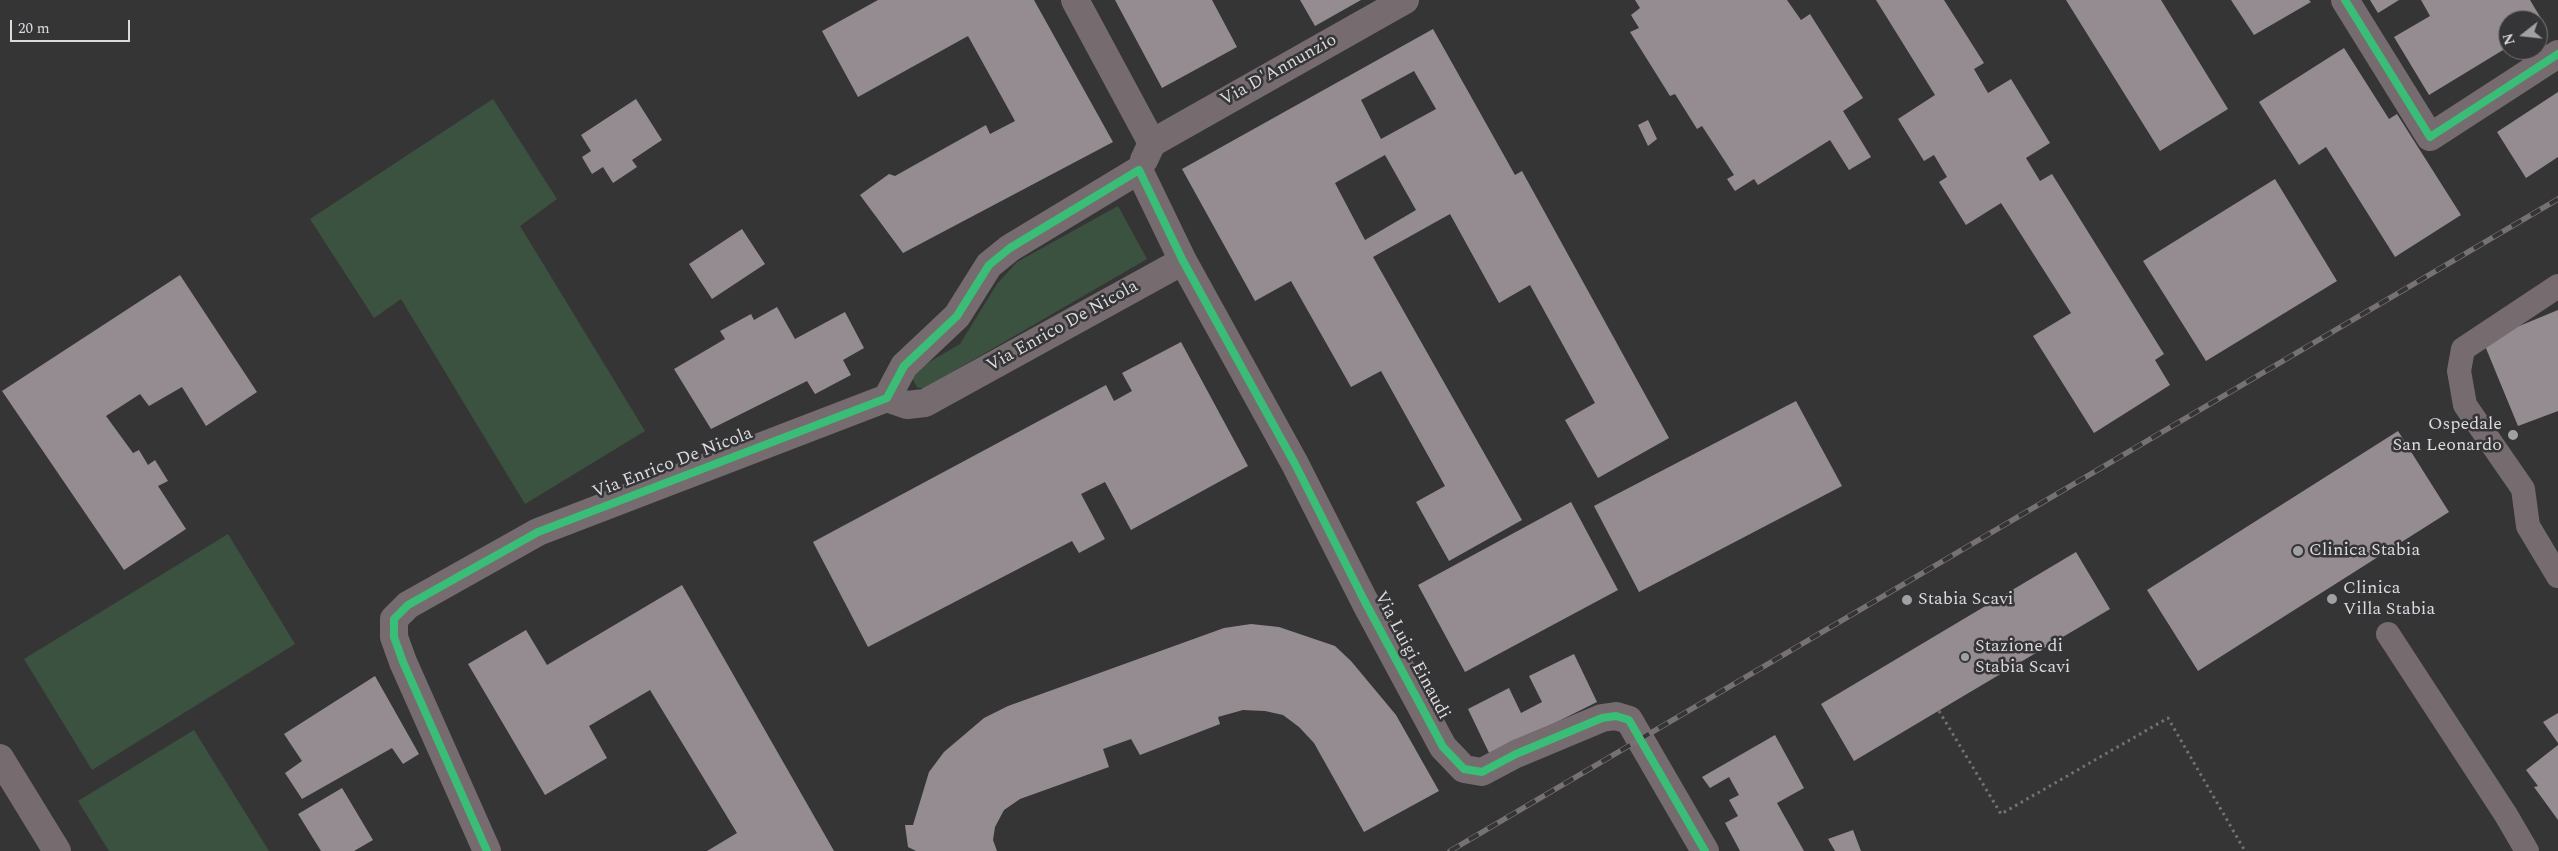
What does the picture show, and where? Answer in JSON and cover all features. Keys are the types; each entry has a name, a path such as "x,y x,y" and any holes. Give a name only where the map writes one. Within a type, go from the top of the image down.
{"street":[{"path":"887,398 904,366 957,316 989,265 1010,248 1139,170 1152,143 1075,0"},
{"name":"Via D'Annunzio","path":"1152,143 1405,0"},
{"path":"2345,0 2430,137 2558,54"},
{"path":"1139,170 1183,261"},
{"name":"Via Enrico De Nicola","path":"486,851 403,662 394,637 394,619 408,606 538,532 887,398 907,405 925,403 1183,261"},
{"name":"Via Luigi Einaudi","path":"1183,261 1295,464 1365,602 1443,747 1464,769 1482,772 1516,754 1602,718 1616,716 1629,720 1704,851"},
{"path":"0,758 57,851"}],"lane":[{"path":"2558,286 2463,348 2459,371 2465,405 2523,489 2528,526 2558,576"},
{"path":"2388,634 2506,815 2527,851"}],"path":[{"path":"1939,711 2001,814 2168,718 2246,851"}],"green space":[{"path":"493,99 557,199 520,226 645,431 525,504 401,299 374,318 310,219"},
{"path":"1118,206 1147,259 923,389 917,387 912,378 914,371 960,344 997,284 1017,262"},
{"path":"228,534 295,644 92,770 24,659"},
{"path":"194,730 269,851 109,851 78,801"}],"building":[{"path":"878,0 1034,0 1113,142 903,253 860,195 889,174 895,176 986,125 990,134 1015,121 968,36 858,97 822,31"},
{"path":"1115,0 1212,0 1237,47 1162,88"},
{"path":"1300,0 1361,0 1315,26"},
{"path":"1635,0 1787,0 1801,20 1810,14 1863,98 1843,111 1871,157 1849,170 1830,140 1758,185 1754,179 1735,191 1727,179 1734,175 1702,126 1697,129 1675,94 1670,96 1630,32 1639,28 1631,15 1640,8"},
{"path":"1876,0 1944,0 1984,63 1974,69 1988,93 2011,79 2050,143 2026,158 2040,181 2052,174 2164,354 2155,360 2170,385 2094,433 2033,336 2071,313 2001,203 1966,225 1939,182 1947,177 1934,155 1924,161 1898,119 1935,95"},
{"path":"2066,0 2161,0 2228,109 2160,151"},
{"path":"2231,0 2309,0 2311,2 2254,35"},
{"path":"2370,0 2399,0 2378,13"},
{"path":"2421,0 2530,0 2536,10 2498,10 2498,53 2429,95 2394,37 2430,16"},
{"path":"1433,29 1515,175 1522,171 1669,438 1598,478 1565,420 1595,403 1530,285 1499,303 1450,214 1373,257 1522,520 1449,561 1416,502 1445,486 1381,371 1351,387 1291,281 1255,301 1182,169","holes":["1414,71 1436,109 1381,139 1361,100","1385,155 1416,210 1365,240 1335,183"]},
{"path":"2344,48 2389,119 2397,114 2461,215 2395,257 2326,147 2299,165 2259,102"},
{"path":"2558,92 2558,157 2526,178 2497,132"},
{"path":"636,99 662,140 632,160 637,167 613,183 603,167 592,174 582,157 591,151 581,135"},
{"path":"1648,120 1657,139 1648,146 1638,125"},
{"path":"2275,179 2337,281 2206,361 2143,261"},
{"path":"742,229 765,264 712,299 689,264"},
{"path":"180,275 257,392 206,426 182,387 149,406 140,394 106,416 133,453 139,450 148,465 155,460 168,481 158,486 186,529 124,570 2,391"},
{"path":"777,307 795,339 845,312 864,348 843,360 851,375 815,394 807,381 711,429 674,369 725,339 720,331 751,314 754,320"},
{"path":"2558,310 2558,411 2518,426 2483,341"},
{"path":"1181,342 1248,466 1131,530 1105,482 1081,494 1105,539 1079,553 1072,541 868,647 813,542 1106,385 1114,401 1132,391 1122,373"},
{"path":"1796,401 1842,486 1639,592 1594,506"},
{"name":"Clinica Stabia","path":"2398,431 2449,512 2198,671 2147,590"},
{"path":"1571,502 1618,590 1465,672 1418,585"},
{"name":"Stazione di Stabia Scavi","path":"2076,552 2110,609 1854,761 1821,704"},
{"path":"682,585 834,851 707,851 737,833 650,690 589,726 607,758 545,795 468,664 526,630 547,665"},
{"path":"1251,624 1279,627 1335,646 1351,661 1396,715 1439,791 1364,832 1314,743 1299,727 1283,715 1265,711 1243,710 1218,717 1220,724 1140,755 1131,739 1103,749 1109,767 1020,799 1004,810 995,827 993,840 997,851 916,851 908,847 905,825 913,825 929,772 944,752 984,718 1008,706 1224,628"},
{"path":"1574,654 1597,702 1490,755 1468,709 1509,688 1521,713 1542,702 1529,676"},
{"path":"375,676 419,754 403,764 392,748 302,799 285,773 302,761 284,734"},
{"path":"2558,713 2558,743 2543,722"},
{"path":"1775,735 1804,788 1777,803 1804,851 1740,851 1725,823 1738,816 1729,800 1739,795 1729,777 1710,788 1702,777"},
{"path":"2558,745 2558,820 2534,787 2538,786 2526,770"},
{"path":"342,788 373,840 354,851 321,851 298,814"},
{"path":"1853,830 1861,851 1835,851 1828,839"}],"railway":[{"path":"1450,851 2558,199"}],"cycle path":[{"path":"2345,0 2430,137 2558,54"},
{"path":"487,851 403,662 394,637 394,619 408,605 538,532 887,398 904,366 957,316 989,265 1010,248 1139,170 1183,261 1295,464 1365,602 1443,747 1464,769 1482,772 1516,754 1602,718 1616,716 1629,720 1705,851"}],"place":[{"name":"Ospedale San Leonardo","path":"2513,435"},
{"name":"Clinica Stabia","path":"2298,551"},
{"name":"Clinica Villa Stabia","path":"2332,599"},
{"name":"Stabia Scavi","path":"1907,600"},
{"name":"Stazione di Stabia Scavi","path":"1965,657"}]}
